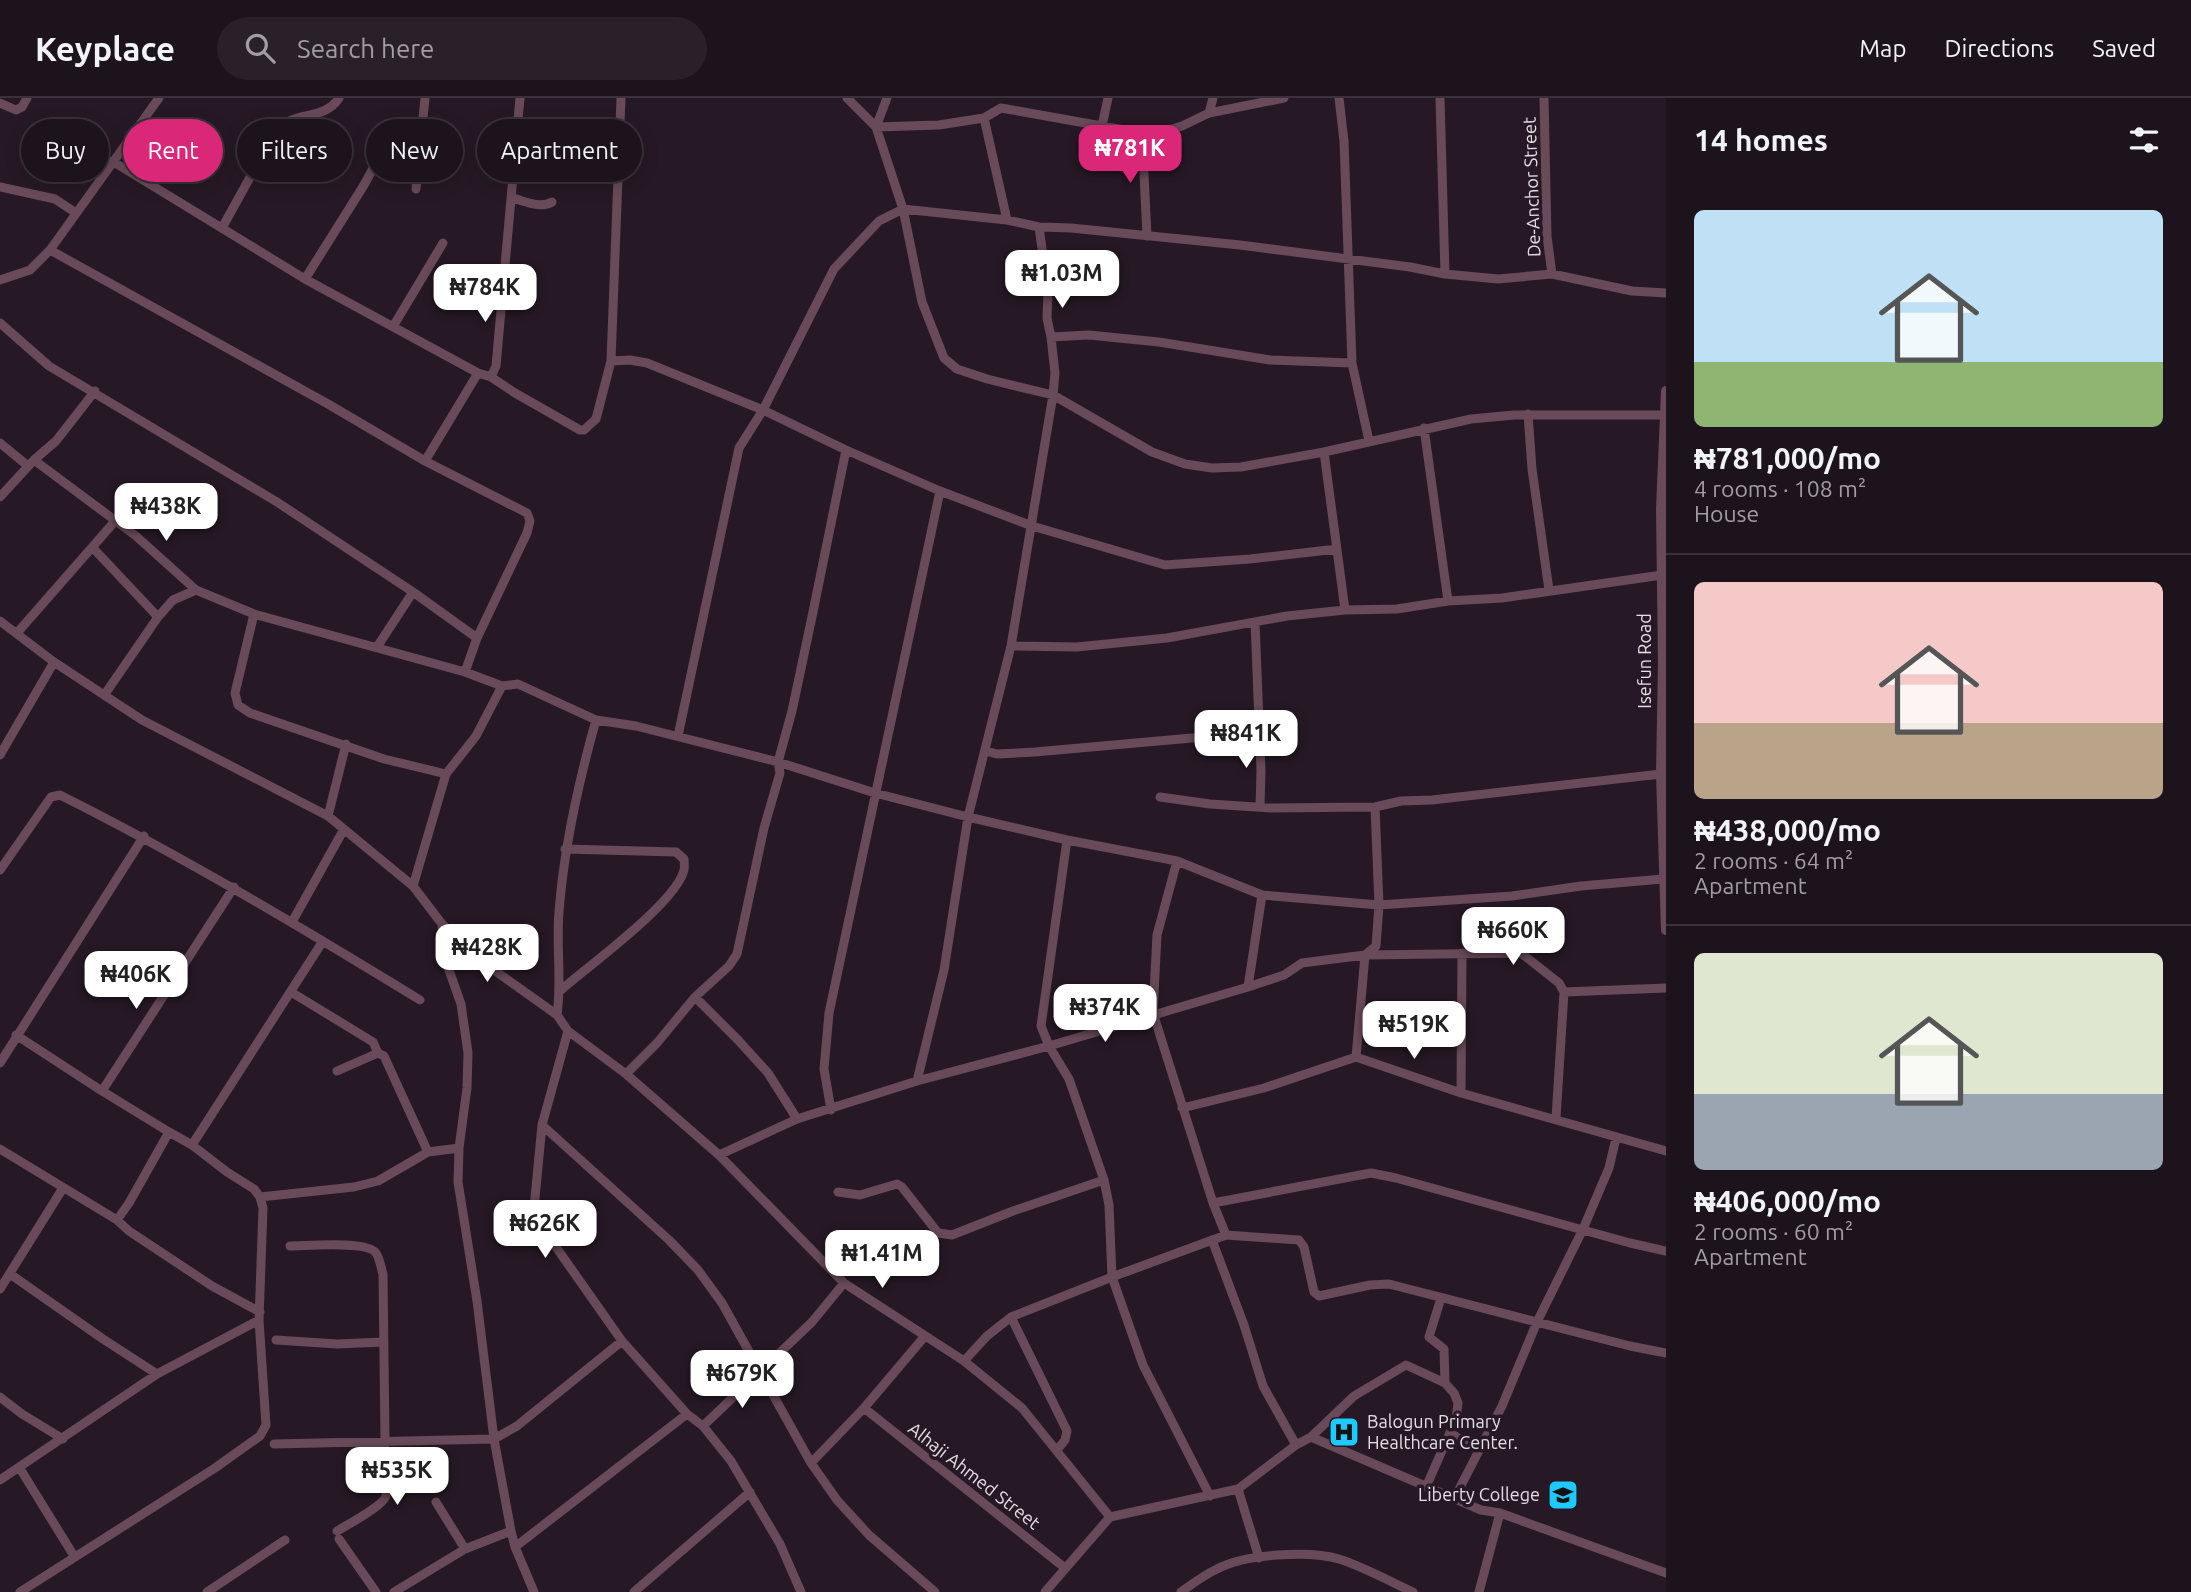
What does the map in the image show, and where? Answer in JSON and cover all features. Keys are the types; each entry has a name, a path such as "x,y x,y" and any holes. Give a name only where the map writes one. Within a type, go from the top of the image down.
{"street":[{"path":"0,103 16,110 22,107 27,98"},
{"path":"0,280 30,270 50,250 159,98"},
{"path":"222,228 274,134 286,122 319,114 335,104 339,98"},
{"path":"422,119 425,98"},
{"path":"491,377 496,366 520,98"},
{"path":"112,161 305,279 478,373 491,377 584,430 596,419 611,361 621,98"},
{"path":"847,98 876,127 903,209 922,302 944,358 957,369 1053,396 1152,452 1185,464 1212,468 1241,467 1324,452 1471,419 1528,414 1666,415"},
{"path":"876,127 887,98"},
{"path":"1101,126 1108,98"},
{"path":"1209,113 1213,98"},
{"path":"876,127 939,125 984,118 1001,103 1153,135 1182,126 1209,113 1284,98"},
{"path":"1339,98 1344,141 1352,363 1369,442"},
{"path":"1440,98 1445,274"},
{"name":"De-Anchor Street","path":"1544,98 1547,236 1552,274"},
{"path":"984,118 1007,220"},
{"path":"1142,133 1147,236"},
{"path":"305,279 366,182"},
{"path":"416,190 417,182"},
{"path":"0,187 55,199 76,213"},
{"path":"512,198 540,205 552,202"},
{"path":"678,736 739,448 763,410 834,270 878,221 903,209 1007,220 1039,227 1147,236 1410,267 1445,274 1498,279 1552,274 1632,292 1666,293"},
{"path":"917,1081 944,970 968,817 1011,646 1053,396 1055,373 1046,318 1048,292 1039,227"},
{"path":"394,325 443,243"},
{"path":"50,250 328,404 425,461 527,513 530,521 477,638 465,672"},
{"path":"0,323 49,366 277,502 477,638"},
{"path":"1051,337 1089,335 1159,342 1269,360 1352,363"},
{"path":"611,361 647,363 763,410 940,491 1032,526 1165,565 1237,561 1337,549"},
{"path":"425,461 478,373"},
{"path":"0,497 31,463 56,441 95,391"},
{"name":"Isefun Road","path":"1666,391 1661,509 1661,774 1666,930"},
{"path":"1528,414 1532,469 1549,590"},
{"path":"1424,428 1448,601"},
{"path":"0,443 116,520 196,590 254,614 465,672 502,686 518,684 596,720 636,726 778,762 875,793 968,817 1067,840 1177,861 1262,895 1379,905 1512,896 1581,886 1663,879"},
{"path":"626,1074 695,997 729,966 737,954 764,828 780,773 778,762 811,624 846,450"},
{"path":"1324,452 1345,610"},
{"path":"831,1110 824,1069 829,1013 940,491"},
{"path":"18,633 116,520"},
{"path":"93,548 158,617"},
{"path":"1011,646 1077,648 1167,638 1287,615 1396,609 1448,601 1502,598 1662,575"},
{"path":"105,694 158,617 173,600 196,590"},
{"path":"377,647 413,592"},
{"path":"254,614 235,693 238,705 250,713 384,759 446,774"},
{"path":"0,621 54,662 142,720 328,816 412,886 442,924 480,960 557,1015 568,1031 626,1074 719,1155 844,1283 964,1361 1022,1408 1110,1517"},
{"path":"1255,622 1260,807"},
{"path":"0,755 54,662"},
{"path":"412,886 446,774 476,736 502,686"},
{"path":"557,1015 560,991 559,915 565,849 577,789 596,720"},
{"path":"986,751 997,754 1035,752 1258,732"},
{"path":"328,816 346,744"},
{"path":"1160,797 1260,807 1375,807 1401,801 1432,800 1661,774"},
{"path":"0,870 51,797 60,794 144,836 234,887 420,1000"},
{"path":"1356,1057 1365,955 1376,946 1379,905 1375,807"},
{"path":"292,922 344,829"},
{"path":"0,1063 144,836"},
{"path":"1067,840 1041,1026 1049,1046 1069,1079 1104,1180 1109,1205 1112,1276 1143,1365 1210,1496"},
{"path":"560,991 651,914 676,886 685,869 684,859 676,852 565,849"},
{"path":"1177,861 1157,935 1153,1013 1213,1203 1226,1235"},
{"path":"102,1091 234,887"},
{"path":"1248,987 1262,895"},
{"path":"442,924 444,957 461,1004 468,1053 458,1182 477,1301 494,1439 511,1531 534,1592"},
{"path":"192,1144 323,941"},
{"path":"1461,1093 1462,953"},
{"path":"719,1155 797,1119 917,1081 1049,1046 1248,987 1284,975 1302,963 1365,955 1521,953 1559,983 1564,992 1556,1118"},
{"path":"1564,992 1666,988"},
{"path":"291,992 373,1042 378,1053 386,1058 428,1152"},
{"path":"695,997 768,1073 797,1119"},
{"path":"568,1031 542,1125 534,1208 537,1220 622,1341 687,1414 703,1426 731,1461 780,1544 797,1590"},
{"path":"16,1035 102,1091 192,1144 227,1172 254,1189 260,1197 263,1208 260,1316 266,1425 264,1431 215,1468 20,1592"},
{"path":"337,1071 378,1053"},
{"path":"1182,1108 1264,1088 1356,1057 1461,1093 1666,1151"},
{"path":"542,1125 669,1240 698,1270 722,1303 811,1463 836,1500 869,1535 930,1591"},
{"path":"117,1220 169,1132"},
{"path":"1454,1499 1502,1406 1537,1322 1583,1230 1609,1168 1616,1138"},
{"path":"260,1197 354,1187 378,1181 428,1152 459,1148"},
{"path":"0,1149 117,1220 129,1231 260,1316"},
{"path":"1213,1203 1371,1173 1666,1251"},
{"path":"838,1192 860,1195 897,1184 938,1233 951,1235 1104,1180"},
{"path":"0,1289 63,1188"},
{"path":"964,1361 987,1336 1011,1317 1112,1276 1226,1235 1299,1240 1304,1247 1314,1292 1319,1296 1390,1284 1666,1353"},
{"path":"1212,1240 1244,1325 1263,1386 1296,1445"},
{"path":"290,1246 371,1249 377,1254 383,1274 385,1441 382,1455 385,1498 338,1535 376,1592"},
{"path":"10,1273 158,1374"},
{"path":"703,1426 812,1322 844,1283"},
{"path":"1441,1298 1429,1337 1444,1349 1445,1383"},
{"path":"0,1479 158,1374 260,1316"},
{"path":"1011,1317 1067,1431 1065,1440 1057,1450"},
{"path":"811,1463 864,1408 925,1336"},
{"path":"276,1340 337,1344 384,1342"},
{"path":"274,1444 494,1439 517,1426 622,1341"},
{"path":"1045,1592 1110,1517 1238,1489 1296,1445 1311,1437 1354,1396 1406,1365 1445,1383 1458,1403 1456,1419 1426,1487"},
{"path":"0,1397 22,1414 63,1438"},
{"name":"Alhaji Ahmed Street","path":"864,1408 1066,1568"},
{"path":"515,1547 687,1414"},
{"path":"1450,1432 1466,1444 1482,1446"},
{"path":"1311,1437 1482,1510 1500,1513 1666,1573"},
{"path":"19,1467 74,1556"},
{"path":"1238,1489 1259,1558"},
{"path":"634,1592 750,1492"},
{"path":"436,1502 465,1549"},
{"path":"1479,1592 1500,1513"},
{"path":"394,1592 465,1549 511,1531"},
{"path":"207,1592 285,1540"},
{"path":"1181,1592 1217,1569 1232,1563 1259,1558 1311,1555 1339,1559 1413,1592"}],"place":[{"name":"Balogun Primary Healthcare Center.","path":"1344,1432"},
{"name":"Liberty College","path":"1563,1495"}]}
